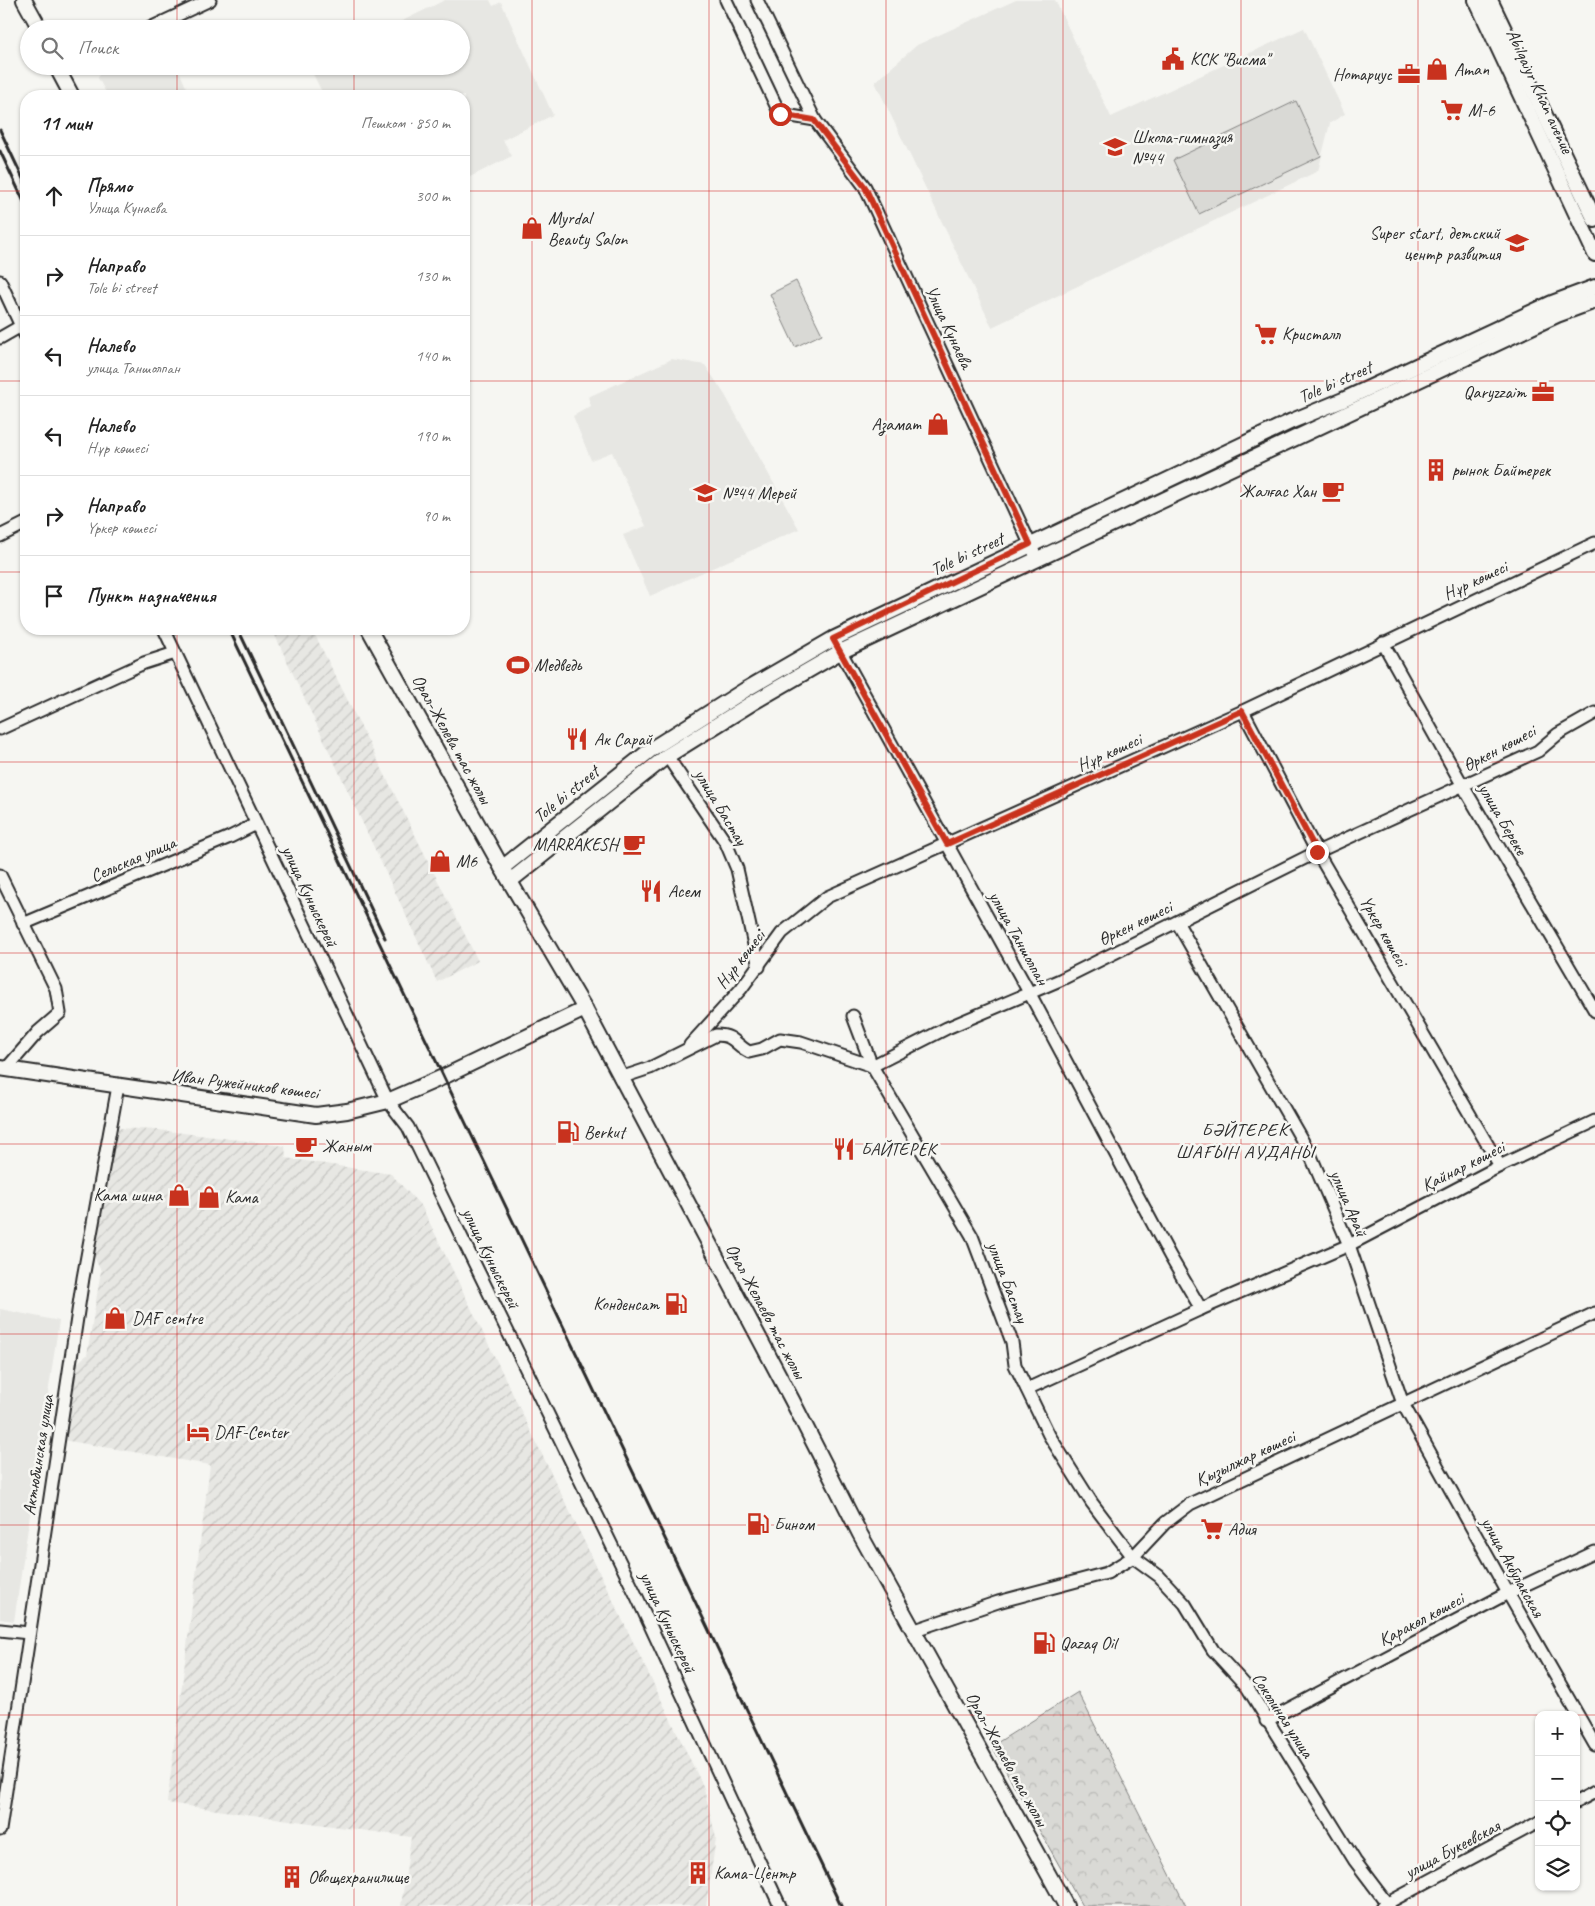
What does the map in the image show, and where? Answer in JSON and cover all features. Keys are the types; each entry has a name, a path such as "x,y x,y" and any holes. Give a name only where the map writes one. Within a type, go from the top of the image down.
{"main road":[{"path":"24,0 35,20"},
{"name":"Abilqaiyr Khan avenue","path":"1476,0 1595,254"},
{"name":"Abilqaiyr Khan avenue","path":"1490,0 1595,220"},
{"path":"63,75 69,90"},
{"name":"Tole bi street","path":"502,868 653,748 745,690 833,639 1292,421 1343,400 1552,303 1595,287"},
{"name":"Tole bi street","path":"510,881 667,756 752,703 840,652 1557,315 1595,301"},
{"name":"Орал-Желева тас жолы","path":"372,635 502,868"},
{"path":"502,868 585,1009"},
{"name":"Иван Ружейников көшесі","path":"3,1069 316,1115 347,1111 388,1101 443,1077 585,1009"},
{"name":"Орал Желаево тас жолы","path":"585,1009 792,1400 860,1534 915,1630"},
{"name":"Орал-Желаево тас жолы","path":"915,1630 1066,1906"}],"street":[{"path":"167,20 210,0"},
{"path":"726,0 780,114 814,120"},
{"name":"Улица Кунаева","path":"757,0 814,120 865,187 1037,559"},
{"path":"0,281 20,323"},
{"path":"0,338 20,332"},
{"path":"0,536 20,526"},
{"name":"Нұр көшесі","path":"684,1052 741,989 759,967 782,933 827,897 1242,711 1595,543"},
{"name":"улица Куныскерей","path":"167,635 388,1101 408,1127 637,1596 780,1906"},
{"name":"улица Таншолпан","path":"833,639 1030,994 1200,1309"},
{"name":"улица Береке","path":"1383,643 1463,786 1595,1011"},
{"path":"0,729 144,663 175,653"},
{"name":"Үркер көшесі","path":"1242,711 1317,852 1500,1166"},
{"name":"Өркен көшесі","path":"872,1066 947,1028 1030,994 1317,852 1538,750 1558,734 1595,714"},
{"name":"улица Бастау","path":"667,756 726,843 737,869 759,967"},
{"name":"Сельская улица","path":"23,924 230,837 256,824"},
{"path":"0,875 56,989 60,1013 38,1032 3,1069"},
{"name":"улица Арай","path":"1177,922 1310,1154 1349,1245 1403,1404"},
{"name":"улица Бастау","path":"853,1016 872,1066 972,1236 1012,1342 1015,1365 1049,1435 1083,1488 1133,1557"},
{"path":"620,1078 650,1068 716,1035 728,1035 734,1039 738,1047 749,1052 762,1049 780,1039 801,1042 872,1066"},
{"name":"Актюбинская улица","path":"0,1830 2,1798 83,1278 118,1086"},
{"name":"Қайнар көшесі","path":"1027,1389 1200,1309 1349,1245 1500,1166 1595,1121"},
{"name":"Қызылжар көшесі","path":"915,1630 998,1602 1107,1574 1133,1557 1165,1523 1190,1504 1595,1313"},
{"name":"улица Акбулакская","path":"1403,1404 1595,1745"},
{"name":"Қаракөл көшесі","path":"1266,1721 1508,1593 1595,1552"},
{"name":"Соколиная улица","path":"1133,1557 1159,1576 1185,1604 1213,1650 1247,1687 1266,1721 1355,1861 1386,1905"},
{"path":"0,1630 29,1633"},
{"path":"1578,1801 1595,1792"},
{"name":"улица Букеевская","path":"1386,1905 1535,1824"}],"shaded area":[{"path":"445,0 490,0 493,6 501,2 553,115 503,140 512,156 470,177 470,90 321,90 314,75 470,75 470,20 404,20"},
{"name":"Школа-гимназия №44","path":"1016,0 1055,0 1111,117 1304,28 1345,114 1330,123 1318,171 992,327 875,82 917,45"},
{"path":"100,75 181,75 187,90 105,90 98,78"},
{"name":"№44 Мерей","path":"672,359 705,365 725,395 799,529 650,596 623,535 646,526 612,452 591,460 573,416 591,406 588,397"},
{"path":"275,635 315,635 478,961 437,982"},
{"path":"117,1128 159,1130 285,1146 286,1158 391,1174 422,1207 704,1788 716,1838 706,1906 401,1906 411,1837 167,1803 210,1465 63,1440 77,1363 87,1355 101,1271 94,1257"},
{"path":"0,1309 59,1321 14,1621 0,1619"}],"green space":[{"path":"1296,101 1321,156 1199,214 1173,160"},
{"path":"796,281 822,334 795,347 770,294"},
{"path":"1326,414 1327,417 1064,540 1063,537"},
{"path":"821,654 823,656 602,800 601,798 662,750 748,695"},
{"path":"1078,1692 1186,1906 1082,1906 992,1746"}],"railway":[{"path":"0,130 20,172"},
{"path":"0,151 20,193"},
{"path":"232,635 841,1906"},
{"path":"241,635 385,938"}],"place":[{"name":"КСК \"Висма\"","path":"1173,59"},
{"name":"Aman","path":"1437,69"},
{"name":"Нотариус","path":"1409,74"},
{"name":"M-6","path":"1452,110"},
{"name":"Школа-гимназия №44","path":"1115,147"},
{"name":"Myrdal Beauty Salon","path":"532,228"},
{"name":"Super start, детский центр развития","path":"1517,243"},
{"name":"Кристалл","path":"1266,334"},
{"name":"Qaryzzaim","path":"1543,392"},
{"name":"Азамат","path":"938,424"},
{"name":"рынок Байтерек","path":"1436,470"},
{"name":"Жалғас Хан","path":"1333,491"},
{"name":"№44 Мерей","path":"705,493"},
{"name":"Медведь","path":"518,665"},
{"name":"Ак Сарай","path":"577,739"},
{"name":"MARRAKESH","path":"634,844"},
{"name":"М6","path":"440,861"},
{"name":"Асем","path":"651,891"},
{"name":"Berkut","path":"568,1132"},
{"name":"Жаным","path":"306,1146"},
{"name":"БАЙТЕРЕК","path":"844,1149"},
{"name":"Кама шина","path":"179,1195"},
{"name":"Кама","path":"209,1197"},
{"name":"Конденсат","path":"676,1304"},
{"name":"DAF centre","path":"115,1318"},
{"name":"DAF-Center","path":"198,1432"},
{"name":"Бином","path":"758,1524"},
{"name":"Адия","path":"1212,1529"},
{"name":"Qazaq Oil","path":"1044,1643"},
{"name":"Кама-Центр","path":"698,1873"},
{"name":"Овощехранилище","path":"292,1877"}],"district":[{"name":"БӘЙТЕРЕК ШАҒЫН АУДАНЫ","path":"1245,1141"}],"route":[{"path":"780,114 814,120 865,187 1030,544 833,639 947,844 1242,711 1317,852"}]}
